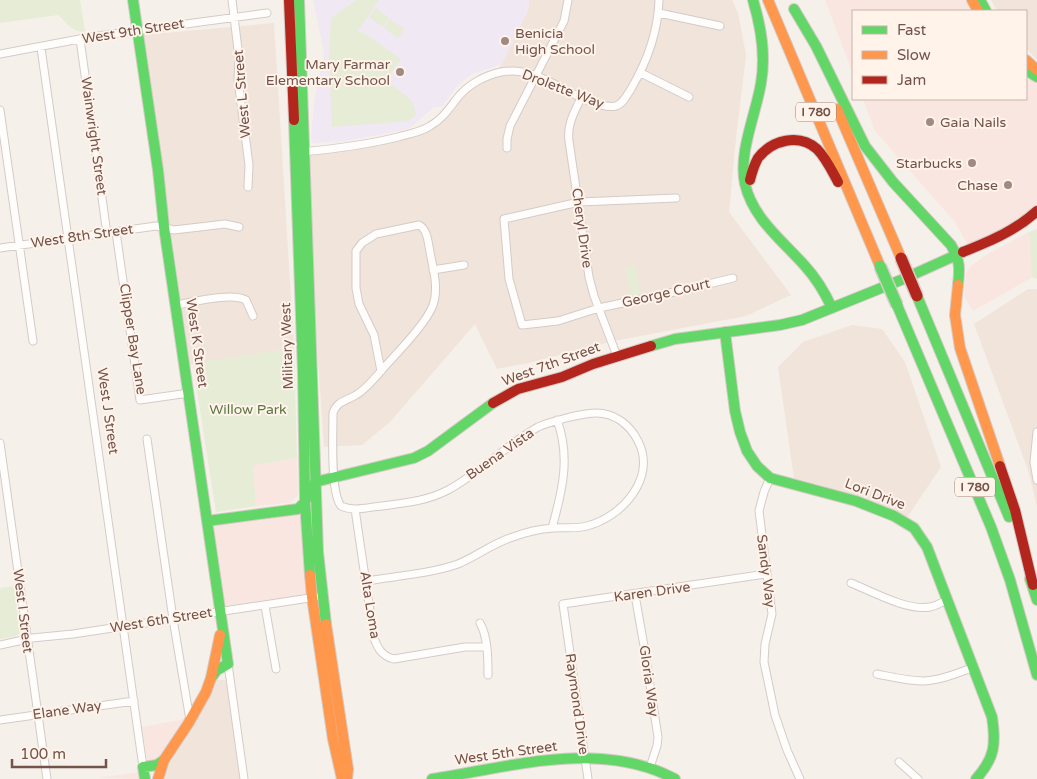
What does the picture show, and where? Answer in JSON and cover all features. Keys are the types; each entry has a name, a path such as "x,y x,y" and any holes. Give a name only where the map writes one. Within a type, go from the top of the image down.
{"main road":[{"name":"West K Street","path":"134,0 164,227 228,664"},
{"name":"Military West","path":"289,0 290,60 299,152 315,482 318,552 317,597 348,769 347,779"},
{"name":"Military West","path":"299,0 299,152 305,502 333,739 342,779"},
{"path":"753,0 759,18 764,51 760,88 746,154 745,181 748,195 768,228 811,274 823,290 832,308"},
{"name":"I 780","path":"768,0 991,527 1010,580 1037,675"},
{"path":"792,5 816,46 865,146 893,182 958,255 960,265 955,315 960,348 1015,510 1024,543 1032,586"},
{"name":"I 780","path":"792,5 1004,504 1037,600"},
{"path":"1027,61 1037,70"},
{"path":"753,202 750,181 753,165 758,156 777,143 794,140 804,142 822,154 855,216 863,225"},
{"name":"West 7th Street","path":"315,482 414,458 428,451 501,398 518,390 562,377 617,356 675,339 780,325 802,320 901,280 1012,230 1037,211"},
{"path":"725,332 733,397 742,439 753,461 770,478"},
{"name":"Lori Drive","path":"770,478 856,501 905,522 920,536 927,547 992,717 996,738 990,758 979,778"},
{"path":"207,521 298,509 305,502 315,482"},
{"path":"158,779 164,760 190,721 206,692 211,678 221,626"},
{"path":"211,678 217,670 228,664"},
{"name":"West 5th Street","path":"439,778 529,764 585,758 623,761 650,767 675,779"},
{"path":"144,773 164,760"}],"street":[{"name":"West L Street","path":"232,0 239,58 238,80 249,165 248,187"},
{"path":"507,148 510,126 564,21 568,0"},
{"name":"Drolette Way","path":"299,152 346,148 417,132 437,122 467,88 487,76 509,71 519,71 535,76 581,98 608,106 616,106 621,103 641,73 652,44 659,14 660,0"},
{"name":"West 9th Street","path":"0,54 138,30 267,13"},
{"path":"659,14 720,26"},
{"name":"Wainwright Street","path":"80,39 107,234"},
{"name":"West J Street","path":"41,48 144,773"},
{"path":"641,73 689,97"},
{"name":"Cheryl Drive","path":"581,98 568,128 589,277 617,356"},
{"path":"0,110 33,342"},
{"path":"579,202 676,198"},
{"name":"George Court","path":"579,202 504,219 509,279 522,324 558,321 599,308 733,278"},
{"name":"West 8th Street","path":"0,248 156,226 174,230 225,224 239,227"},
{"path":"355,509 344,508 339,503 334,477 333,413 335,406 356,395 381,371 429,314 435,294 433,270 426,233 419,225 376,234 362,243 356,251 356,288 359,304 374,335 381,371"},
{"name":"Clipper Bay Lane","path":"116,232 140,400 189,393"},
{"path":"433,270 464,265"},
{"path":"176,305 240,297 246,300 253,316"},
{"name":"Buena Vista","path":"355,509 412,502 440,494 453,487 532,431 557,420 595,413 614,416 627,425 641,446 644,466 642,477 634,493 607,518 586,526 552,528 503,540 471,558 448,567 366,581"},
{"path":"552,528 562,495 565,468 563,440 557,420"},
{"path":"1037,432 1034,462 1037,480"},
{"path":"147,438 190,721"},
{"name":"West I Street","path":"0,443 47,779"},
{"name":"Sandy Way","path":"770,478 759,511 772,614 765,644 764,662 775,715 787,750 800,779"},
{"name":"Alta Loma","path":"355,509 377,648 384,655 394,659 465,647 486,647"},
{"name":"Karen Drive","path":"566,630 563,604 635,595 766,574"},
{"path":"852,584 903,604 918,607 931,607 948,600"},
{"name":"Gloria Way","path":"635,595 658,737 650,767"},
{"name":"West 6th Street","path":"0,645 27,639 317,597"},
{"path":"265,606 276,669"},
{"path":"480,623 486,647 488,675"},
{"name":"Raymond Drive","path":"566,630 588,779"},
{"name":"West K Street","path":"228,664 244,779"},
{"path":"877,674 913,681 926,681 974,667"},
{"path":"211,678 217,676 230,678"},
{"name":"Elane Way","path":"0,720 134,701"},
{"path":"899,762 918,779"}],"shaded area":[{"name":"Mary Farmar Elementary School","path":"313,0 529,0 528,10 502,64 472,74 458,85 442,107 434,107 410,128 403,130 345,141 315,143 312,142 311,137 314,103 324,53"},
{"path":"529,0 732,0 738,13 746,55 729,212 791,295 746,316 614,341 497,369 475,324 390,422 362,445 324,447 307,201 306,153 351,151 425,133 445,118 466,92 488,79 502,64 528,10"},
{"path":"825,0 967,0 973,10 852,10 852,71"},
{"path":"991,0 1037,0 1037,60 1027,49 1027,10 996,10"},
{"path":"274,23 294,348 190,365 143,35"},
{"path":"1027,75 1037,84 1037,206 1011,227 969,247 955,222 875,131 863,100 1027,100"},
{"path":"1027,233 1030,237 1033,277 973,311 964,297 966,273 971,266 986,255"},
{"path":"1028,289 1037,289 1037,506 1028,470 974,324"},
{"path":"852,325 882,329 905,362 941,467 906,519 864,497 794,478 778,367 803,342"},
{"path":"297,458 298,495 290,503 256,506 253,469 255,464"},
{"path":"301,514 307,594 224,606 213,525"},
{"path":"217,680 226,680 240,779 161,779 213,690"},
{"path":"185,719 157,761 152,763 147,759 142,727"},
{"path":"140,772 141,779 97,778"}],"green space":[{"path":"0,0 80,0 85,32 73,29 58,15 0,23"},
{"path":"357,0 379,0 357,32 362,32 401,59 386,80 412,101 416,115 408,121 332,127 329,57 331,18"},
{"path":"376,8 389,18 383,27 369,17"},
{"path":"390,19 404,29 398,38 384,28"},
{"path":"1037,229 1037,279 1032,277 1030,237 1027,233"},
{"path":"635,264 641,294 631,296 625,267"},
{"name":"Willow Park","path":"294,348 297,458 255,465 253,469 256,506 216,512 193,365"},
{"path":"14,586 20,633 17,636 0,639 0,588"}],"traffic: fast":[{"path":"133,0 228,664 217,670 211,678"},
{"path":"299,0 318,552 326,624"},
{"path":"753,0 760,30 763,62 759,95 748,134 744,160 745,184 749,197 762,219 813,276 832,308"},
{"path":"980,0 985,10"},
{"path":"794,9 816,46 865,146 893,182 951,245 959,264 958,285"},
{"path":"1027,71 1037,77"},
{"path":"294,120 303,372 305,502 310,575"},
{"path":"651,346 675,339 780,325 802,320 901,280 963,252"},
{"path":"880,266 897,305"},
{"path":"917,296 1009,517"},
{"path":"897,305 991,527 1010,580 1037,675"},
{"path":"725,332 735,411 740,432 747,451 757,466 770,478 856,501 894,516 914,528 927,547 992,717 993,750 987,764 976,779"},
{"path":"207,521 298,509 305,502 315,482 414,458 428,451 493,403"},
{"path":"1030,579 1037,600"},
{"path":"432,779 524,763 586,758 617,760 647,767 675,779"},
{"path":"145,779 143,767 157,765 164,760"}],"traffic: slow":[{"path":"768,0 880,266"},
{"path":"972,0 977,10"},
{"path":"1027,61 1037,70"},
{"path":"837,109 901,258"},
{"path":"958,285 955,315 960,348 1000,466"},
{"path":"310,575 333,739 342,779"},
{"path":"326,624 348,769 347,779"},
{"path":"158,779 164,760 188,724 206,692 211,678 220,635"}],"traffic: jam":[{"path":"289,0 294,120"},
{"path":"750,180 758,158 764,152 778,143 794,140 810,144 817,149 826,160 838,182"},
{"path":"963,252 1011,230 1037,211"},
{"path":"901,258 917,296"},
{"path":"493,403 518,389 562,377 593,364 651,346"},
{"path":"1000,466 1015,510 1033,585"}],"place":[{"name":"Benicia High School","path":"505,41"},
{"name":"Mary Farmar Elementary School","path":"400,72"},
{"name":"Gaia Nails","path":"930,122"},
{"name":"Starbucks","path":"972,163"},
{"name":"Chase","path":"1008,185"}]}
